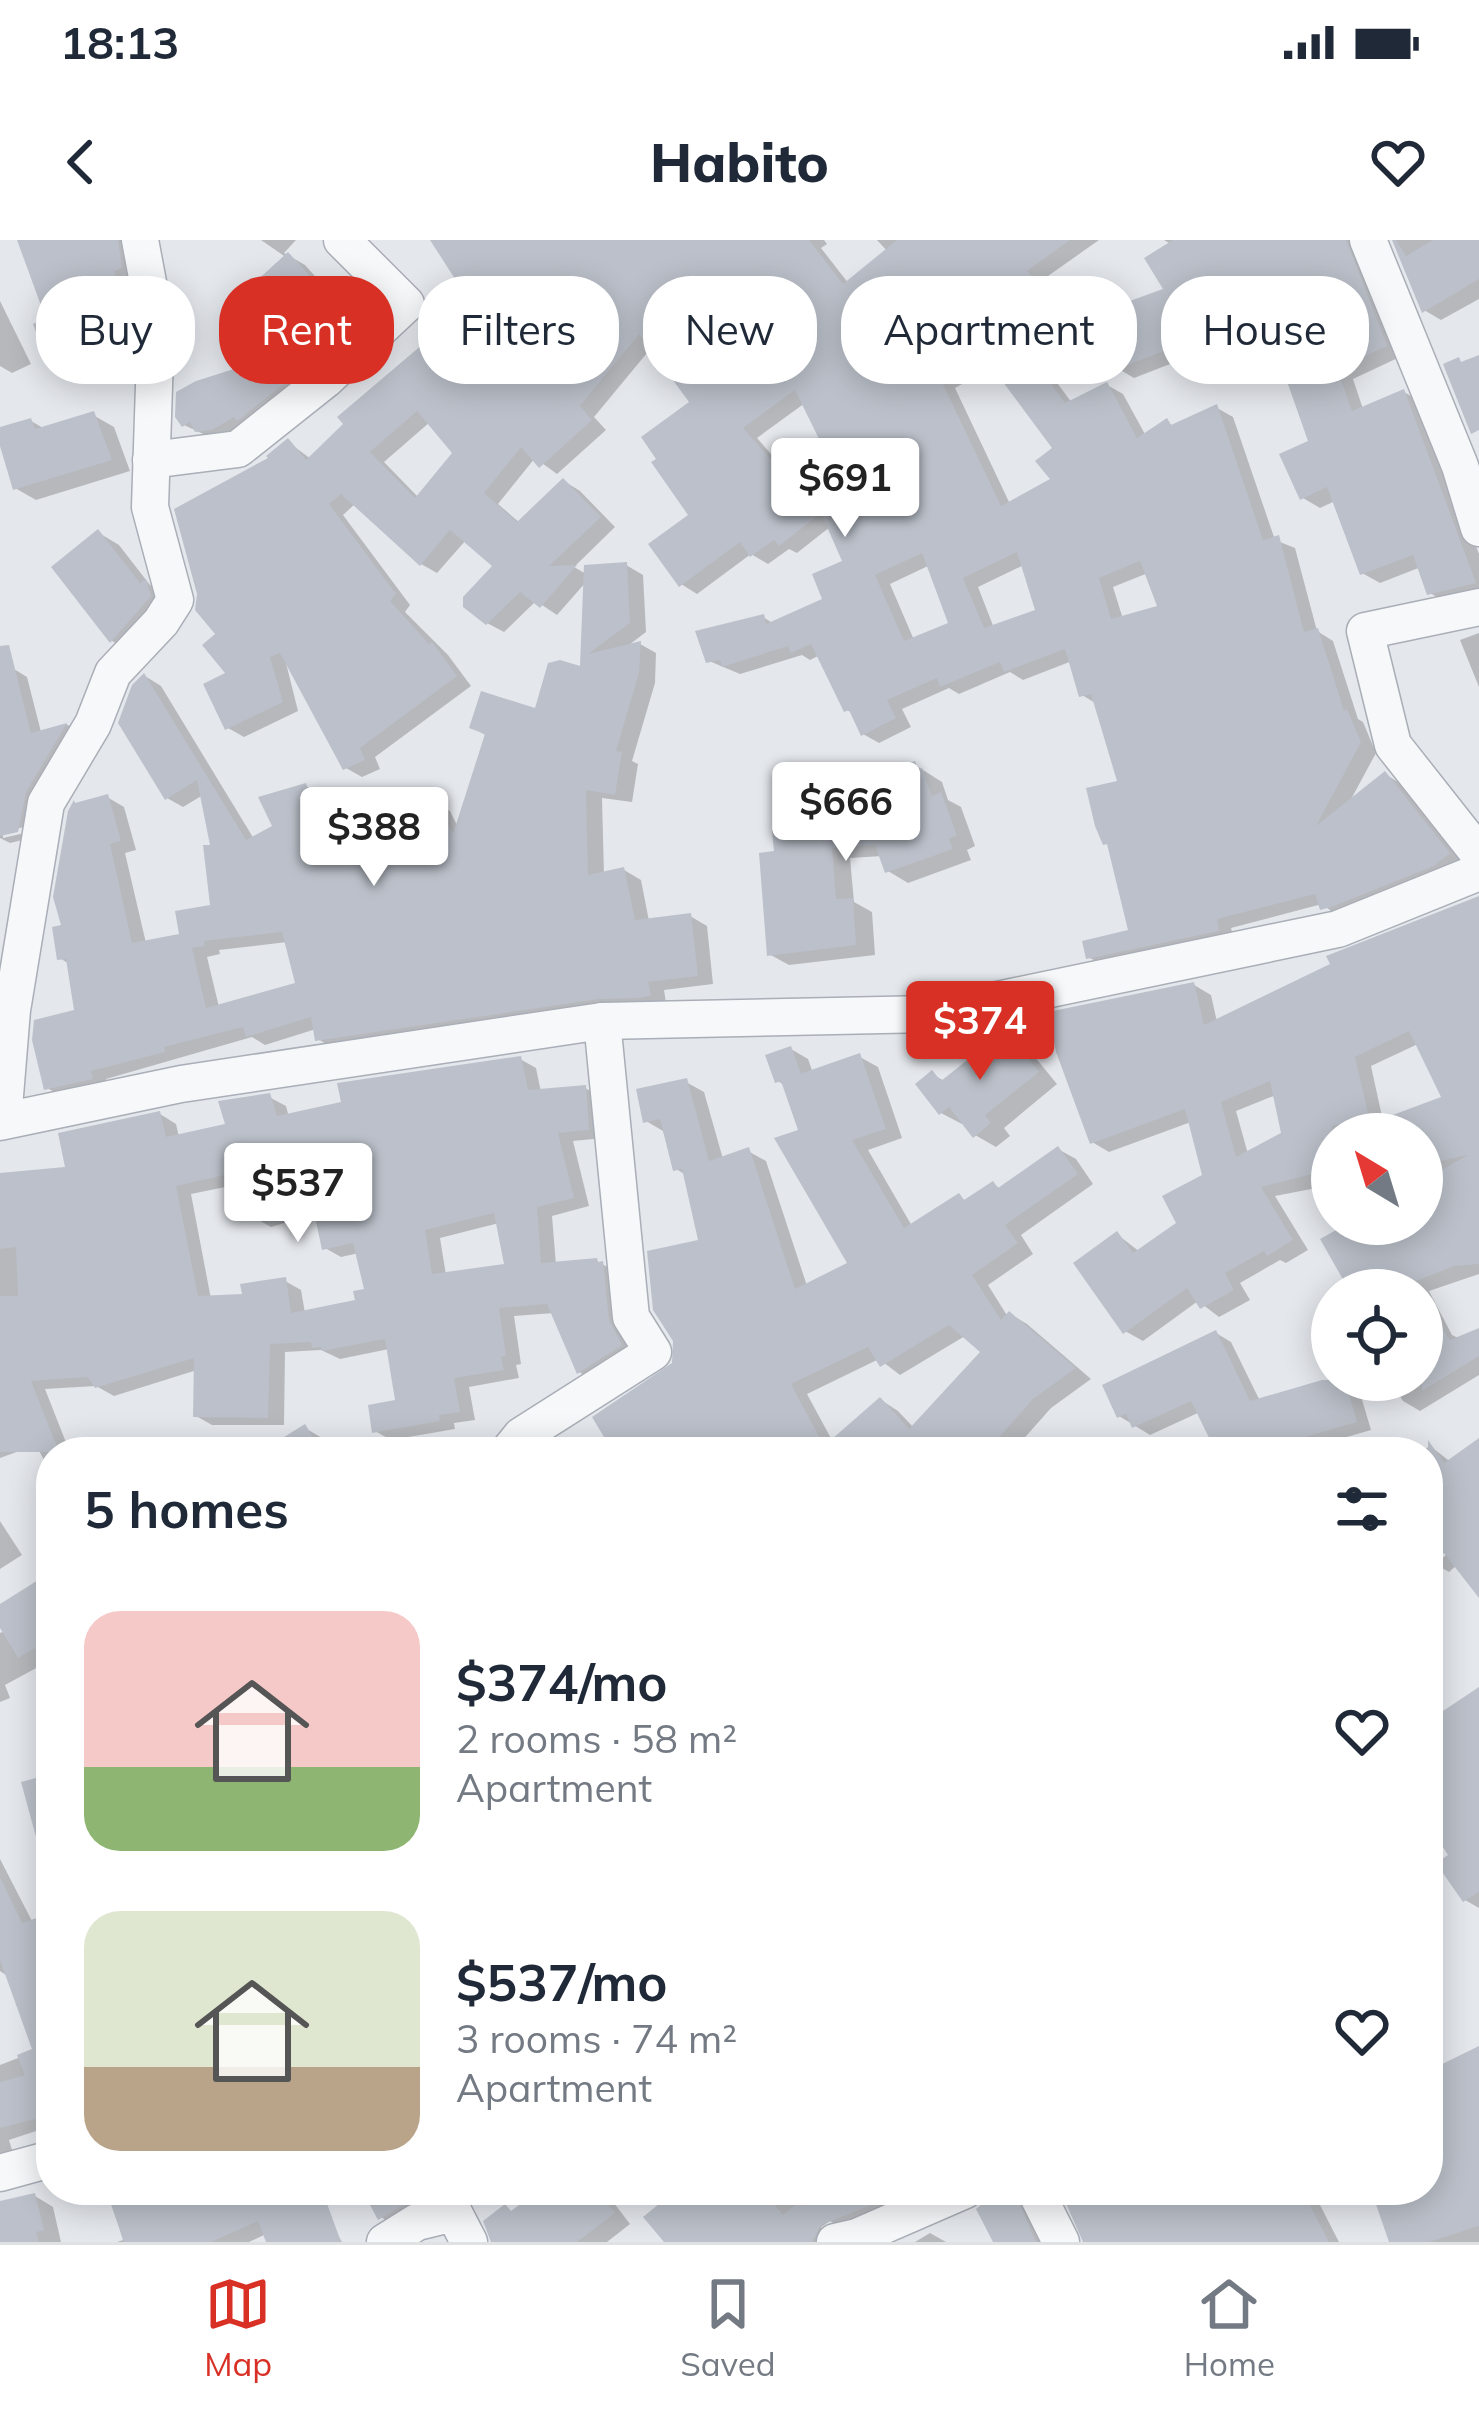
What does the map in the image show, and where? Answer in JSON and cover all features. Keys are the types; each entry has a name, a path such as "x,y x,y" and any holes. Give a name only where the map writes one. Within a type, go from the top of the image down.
{"street":[{"path":"140,240 156,325 150,507 176,600 113,673 93,724 46,803 12,1010 2,1121 181,1084 602,1022 931,1014 1338,929 1479,872"},
{"path":"1369,240 1460,466 1479,529"},
{"path":"151,460 238,449 390,321 406,304 359,244"},
{"path":"1479,607 1365,631 1393,745 1479,854"},
{"path":"520,1437 653,1352 631,1317 602,1022"},
{"path":"0,2173 36,2163"},
{"path":"835,2242 931,2205"},
{"path":"1042,2205 1061,2242"},
{"path":"385,2242 417,2222 454,2213 469,2242"}],"building":[{"path":"17,240 118,240 122,268 114,271 116,276 36,276 36,292"},
{"path":"430,240 809,240 841,281 841,384 943,384 1001,506 1050,479 1035,461 1052,448 1005,384 1051,384 1065,403 1108,384 1137,438 1167,418 1171,425 1217,404 1263,540 1279,535 1304,632 1318,628 1344,711 1347,709 1361,742 1316,826 1385,771 1450,853 1434,866 1331,907 1320,910 1315,894 1217,919 1219,931 1086,959 1082,941 1128,930 1107,844 1103,845 1095,826 1086,788 1117,781 1091,694 1079,697 1065,649 1004,672 1000,662 940,687 937,678 887,700 896,718 861,736 811,644 791,653 788,646 722,667 720,660 706,663 695,631 764,614 766,624 822,599 812,574 842,561 821,513 779,546 774,540 750,557 740,542 679,587 648,544 688,515 651,462 656,459 641,437 689,402 676,384 817,384 817,276 643,276 643,339 639,334 619,358 619,276 453,276","holes":["795,390 820,441 781,471 743,428","1017,552 1035,610 984,628 963,578","922,553 948,623 904,641 875,575","1140,561 1157,606 1111,619 1099,578"]},
{"path":"897,240 1070,240 1027,271 1031,276 853,276"},
{"path":"1173,240 1346,240 1360,276 1161,276 1161,286 1144,258"},
{"path":"1392,240 1406,256 1433,240 1479,240 1479,279 1422,313"},
{"path":"288,252 310,276 262,276"},
{"path":"1161,290 1161,352 1137,361 1137,298"},
{"path":"1369,299 1387,346 1369,354"},
{"path":"418,348 418,384 598,384 580,406 592,420 539,468 521,447 484,493 517,522 563,478 601,517 549,566 577,565 540,608 520,592 486,625 463,607 463,597 492,566 450,530 420,566 341,494 329,504 396,594 390,601 432,642 457,676 360,748 365,760 343,770 280,653 270,657 283,702 225,730 203,684 225,673 202,645 215,634 195,610 197,594 174,509 268,458 288,438 306,460 343,424 337,417 376,384 394,384 394,369","holes":["417,411 452,453 415,498 370,452"]},
{"path":"1479,355 1479,430 1471,434 1443,364"},
{"path":"219,374 219,384 284,384 237,421 234,417 212,430 195,432 190,422 182,427 175,417 176,392"},
{"path":"1288,384 1342,384 1352,411 1404,389 1476,583 1427,595 1413,555 1360,575 1327,487 1300,500 1279,454 1308,441"},
{"path":"94,411 112,460 13,490 0,446 0,427 31,418 35,429"},
{"path":"98,529 140,583 146,579 151,596 110,643 51,567"},
{"path":"627,562 630,623 588,654 641,641 639,673 616,751 622,752 615,795 586,790 588,875 624,867 635,920 691,913 698,976 648,982 651,995 640,998 599,999 315,1041 311,1017 246,1037 243,1027 164,1047 165,1052 91,1071 93,1079 44,1090 32,1040 34,1020 74,1010 66,959 57,960 52,927 61,925 53,897 74,800 108,794 121,841 110,844 132,943 179,934 175,911 210,905 203,845 210,845 197,780 165,800 118,723 132,685 144,673 246,840 272,826 258,797 306,783 322,837 383,803 392,821 433,798 453,834 485,734 469,728 481,691 535,708 548,663 560,660 580,666 584,565","holes":["282,932 295,983 206,1008 192,948 205,946 204,941"]},
{"path":"9,645 31,733 67,723 26,792 18,832 0,836 0,646"},
{"path":"915,761 932,796 941,792 957,835 949,839 953,849 885,873 875,845 832,848 836,899 853,898 856,945 767,956 759,853 774,851 772,831 890,821 874,777"},
{"path":"1479,896 1479,1264 1443,1270 1337,1269 1323,1245 1443,1245 1443,1169 1468,1155 1443,1160 1443,1113 1398,1113 1441,1097 1409,1031 1355,1057 1368,1113 1311,1113 1311,1174 1261,1187 1293,1240 1225,1273 1234,1290 1200,1309 1187,1288 1123,1334 1073,1263 1117,1231 1133,1253 1176,1223 1162,1196 1202,1175 1185,1109 1090,1144 1056,1052 1048,1012 1194,982 1204,1025 1330,964 1326,956","holes":["1270,1081 1281,1133 1236,1157 1221,1102"]},
{"path":"1005,1030 1039,1072 985,1115 991,1123 973,1138 949,1107 939,1115 915,1084 932,1070 941,1081"},
{"path":"791,1046 801,1074 860,1053 886,1129 852,1140 904,1228 959,1193 964,1200 993,1181 998,1188 1058,1146 1078,1174 1005,1225 1018,1243 972,1275 1001,1320 1009,1311 1076,1368 1033,1399 999,1437 834,1437 880,1397 909,1429 980,1352 949,1325 880,1367 868,1347 791,1384 819,1437 604,1437 592,1417 672,1363 673,1341 653,1310 647,1251 698,1240 682,1169 673,1171 660,1119 643,1123 636,1089 687,1078 709,1161 749,1147 795,1289 847,1263 774,1138 798,1130 781,1081 775,1083 765,1055"},
{"path":"521,1056 528,1090 586,1085 589,1130 558,1133 574,1198 537,1207 541,1263 603,1261 609,1320 622,1345 577,1374 547,1304 499,1308 504,1370 454,1378 460,1412 439,1415 440,1421 372,1433 368,1405 395,1400 385,1339 322,1351 312,1348 311,1342 270,1344 268,1418 193,1417 194,1358 95,1388 88,1377 31,1381 53,1437 36,1437 36,1452 0,1452 0,1296 18,1296 16,1247 0,1249 0,1173 65,1167 58,1133 160,1111 166,1137 225,1124 218,1101 270,1093 277,1116 341,1102 337,1083","holes":["238,1172 252,1220 312,1202 322,1250 353,1243 364,1289 353,1291 355,1300 291,1313 286,1277 240,1284 242,1294 198,1296 176,1186","494,1213 504,1264 432,1274 425,1230"]},
{"path":"1479,1328 1479,1356 1443,1378 1443,1330 1450,1340"},
{"path":"1216,1330 1250,1401 1311,1383 1311,1401 1351,1401 1357,1422 1305,1437 1209,1437 1191,1401 1132,1428 1126,1414 1117,1418 1102,1385"},
{"path":"305,1424 313,1437 284,1437"},
{"path":"1479,1438 1479,1598 1443,1554 1444,1463"},
{"path":"36,1581 36,1650 18,1658 0,1628 0,1604"},
{"path":"1479,1687 1479,1892 1463,1902 1443,1873 1443,1858 1448,1855 1443,1847 1443,1711"},
{"path":"36,1778 36,1837 21,1782"},
{"path":"0,1877 22,1923 36,1918 36,2119 0,2128 0,2082 25,2075 17,2055 32,2049 0,1960"},
{"path":"1479,2046 1479,2226 1429,2242 1389,2242 1376,2205 1443,2205 1443,2064"},
{"path":"35,2193 44,2230 36,2232 39,2242 0,2242 0,2201"},
{"path":"111,2205 327,2205 341,2242 266,2242 258,2221 211,2242 124,2242"},
{"path":"370,2205 403,2205 378,2220"},
{"path":"504,2205 511,2211 519,2205 609,2205 615,2213 577,2242 491,2242 483,2221"},
{"path":"658,2205 775,2205 783,2215 795,2205 871,2205 821,2225 812,2242 664,2242 643,2217"},
{"path":"1020,2205 1036,2242 993,2242 976,2209"},
{"path":"1067,2205 1310,2205 1329,2242 1083,2242"}]}
